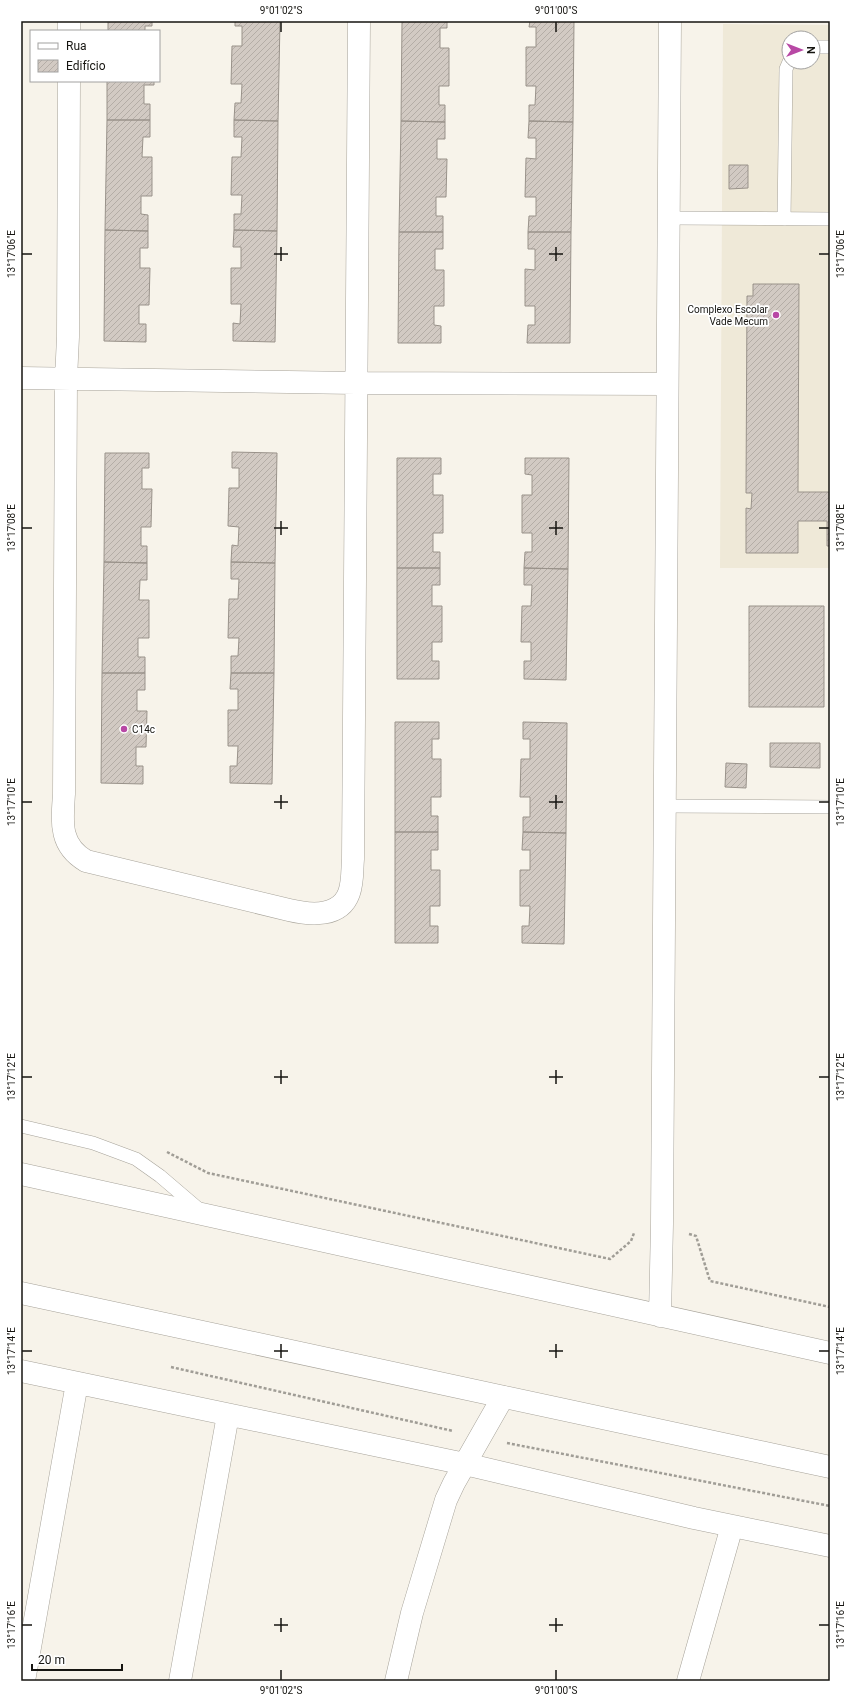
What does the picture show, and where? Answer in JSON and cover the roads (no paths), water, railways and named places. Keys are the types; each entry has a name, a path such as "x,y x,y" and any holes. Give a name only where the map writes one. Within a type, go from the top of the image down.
{"street":[{"path":"69,82 64,794 62,818 66,840 77,856 86,861 306,914 325,913 334,909 343,902 349,894 353,851 359,21"},
{"path":"660,1316 662,1224 670,21"},
{"path":"21,378 667,384"},
{"path":"21,1174 830,1353"},
{"path":"21,1293 830,1467"},
{"path":"21,1371 465,1464 732,1526 830,1546"},
{"path":"24,1681 77,1383"},
{"path":"396,1681 412,1613 446,1500 454,1483 503,1397"},
{"path":"180,1681 228,1415"},
{"path":"688,1681 732,1526"}],"lane":[{"path":"784,219 786,70"},
{"path":"669,218 830,219"},
{"path":"664,806 830,807"},
{"path":"21,1126 93,1143 136,1159 160,1176 207,1216"}],"place":[{"name":"Complexo Escolar Vade Mecum","path":"776,315"},
{"name":"C14c","path":"124,729"}]}
